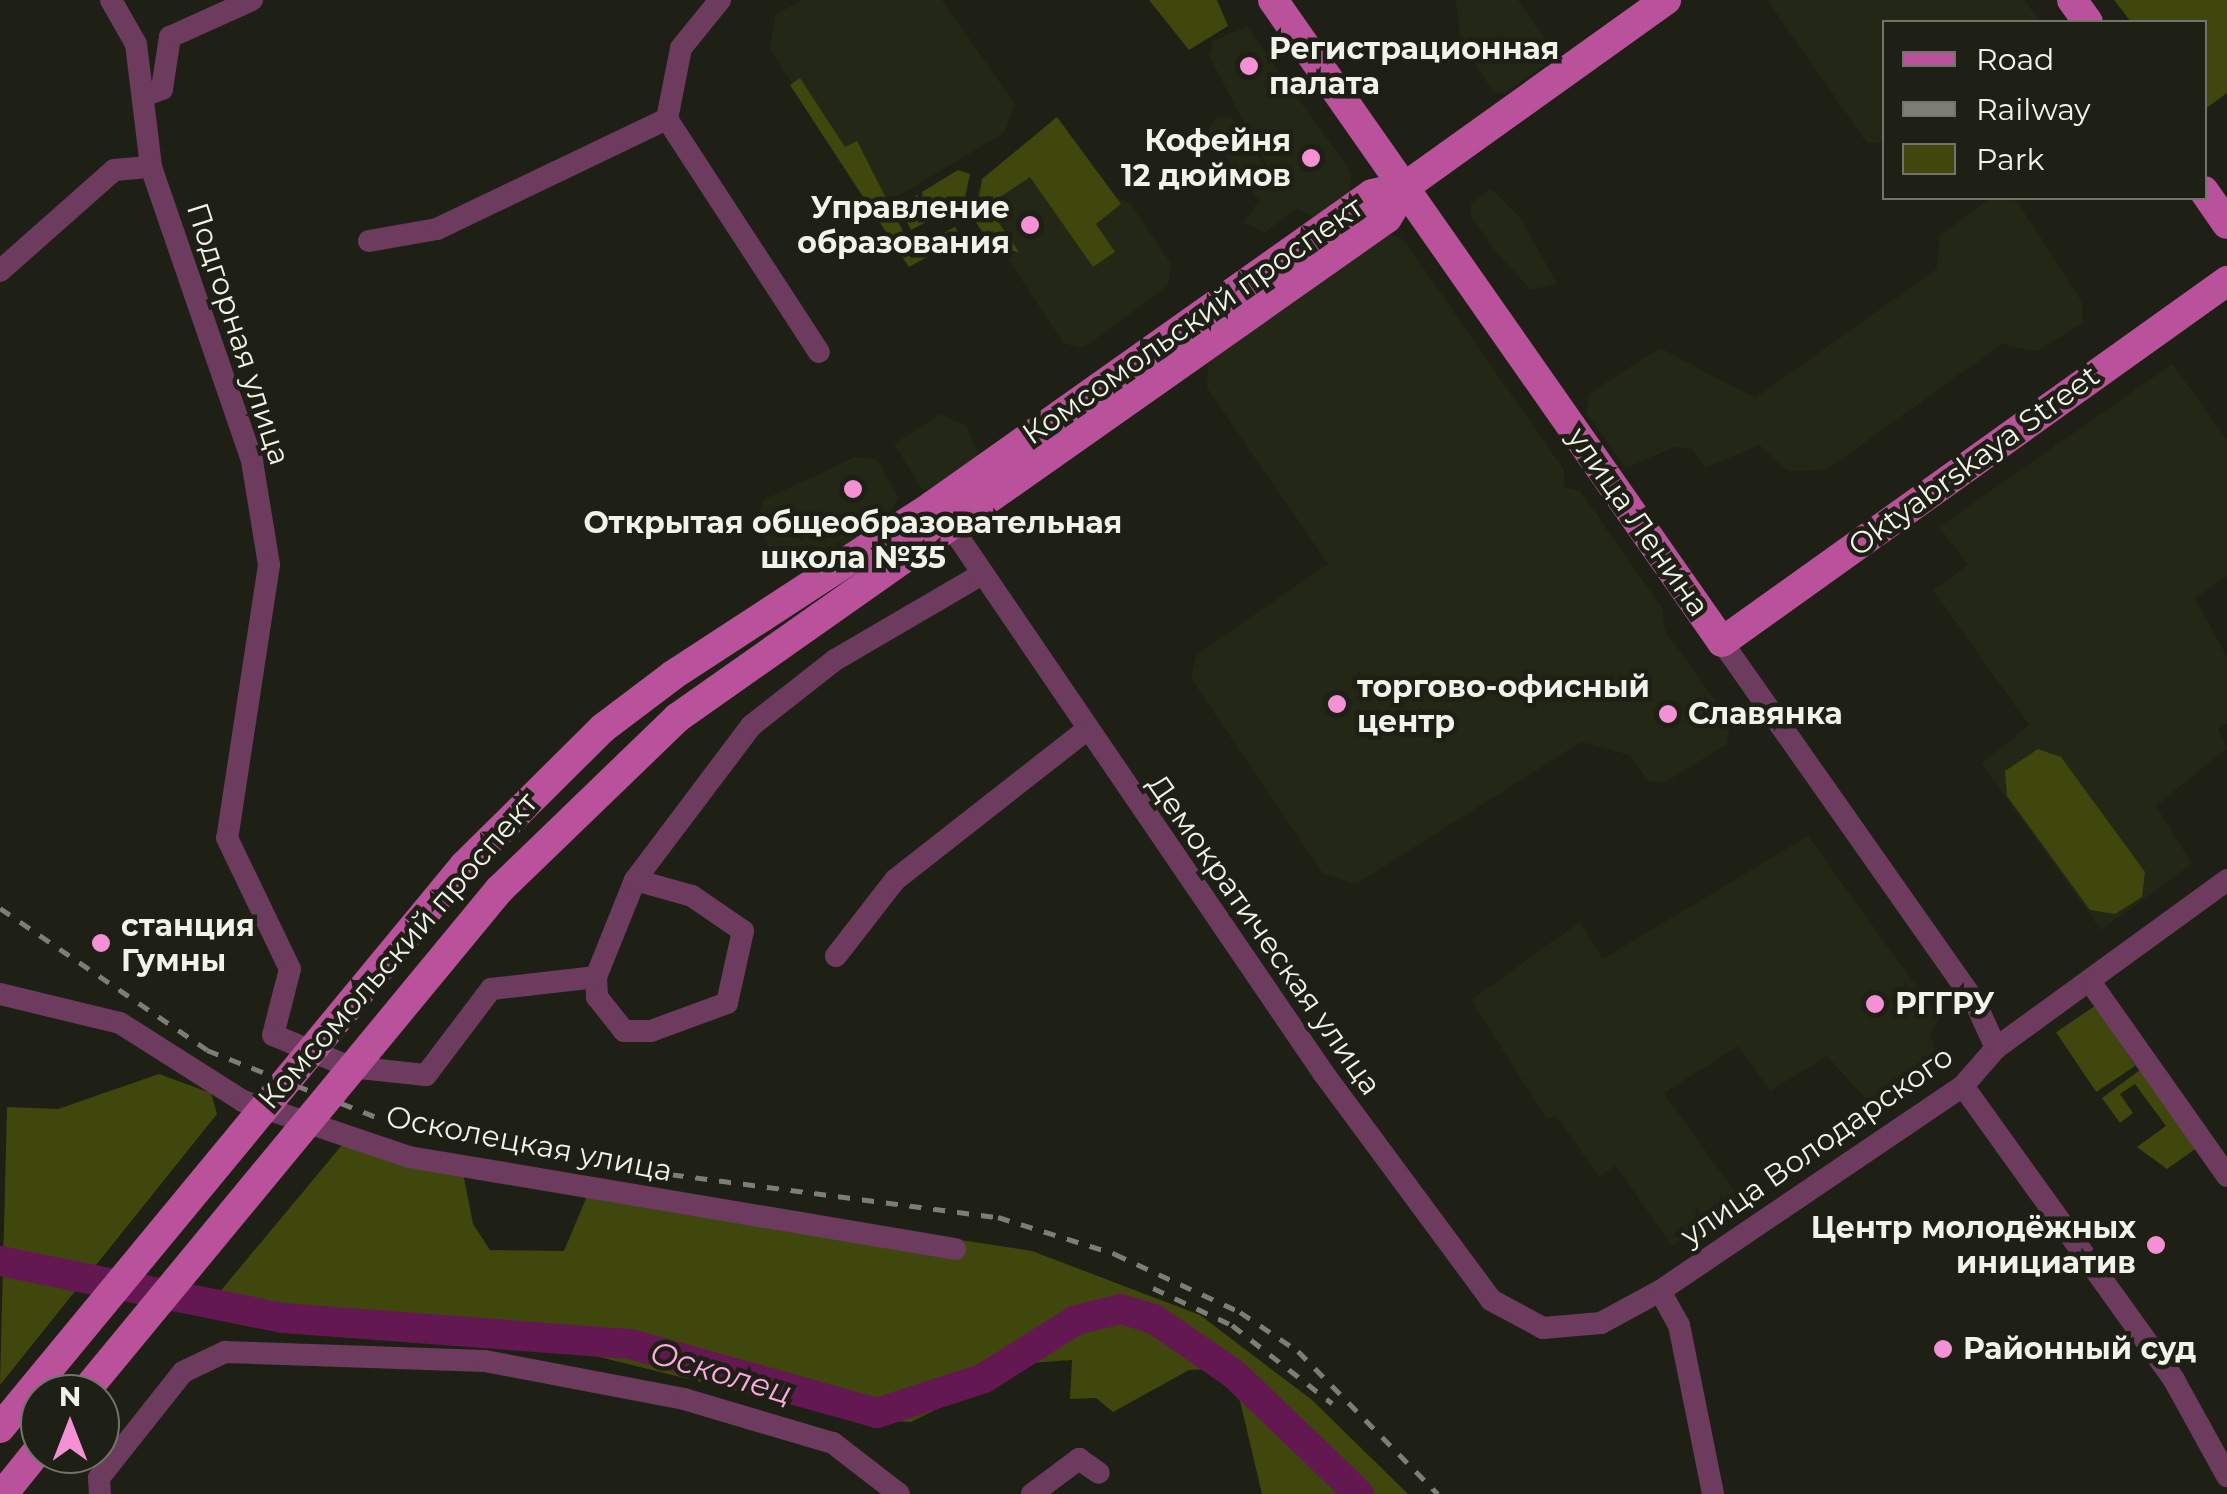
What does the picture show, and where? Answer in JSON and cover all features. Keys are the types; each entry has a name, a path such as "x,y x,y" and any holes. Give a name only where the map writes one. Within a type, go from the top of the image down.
{"main road":[{"name":"улица Ленина","path":"1273,0 1722,642"},
{"path":"1406,186 1666,0"},
{"name":"Комсомольский проспект","path":"99,1374 498,890 677,718 1387,218 1406,186"},
{"name":"Комсомольский проспект","path":"0,1428 464,866 603,728 673,675 932,506 1372,194 1406,186"},
{"path":"2207,194 2227,224"},
{"name":"Oktyabrskaya Street","path":"1722,642 2227,281"},
{"path":"3,1494 20,1473"}],"street":[{"name":"Подгорная улица","path":"111,0 136,44 145,95 150,167 252,461 268,565 227,838 290,969 273,1036 350,1067 426,1075 491,989 596,976"},
{"path":"145,95 162,89 170,37 252,0"},
{"path":"720,0 680,48 666,119 819,352"},
{"path":"369,241 437,228 666,119"},
{"path":"0,271 114,170 150,167"},
{"name":"Демократическая улица","path":"950,525 1085,731 1491,1300 1543,1328 1570,1329"},
{"path":"635,880 692,896 743,931 727,1003 650,1031 624,1031 597,997 596,976 635,880 750,726 835,660 980,576"},
{"name":"улица Ленина","path":"1722,642 1975,1002 1996,1048"},
{"path":"836,956 895,880 1085,731"},
{"name":"улица Володарского","path":"1570,1329 1601,1324 1660,1291 1963,1086 1996,1048 2091,983 2227,880"},
{"path":"2091,983 2227,1176"},
{"name":"Осколецкая улица","path":"0,994 120,1023 242,1101 410,1157 955,1249"},
{"path":"1963,1086 2174,1380 2193,1428 2227,1476"},
{"path":"1660,1291 1679,1326 1713,1494"},
{"path":"100,1494 100,1478 184,1372 225,1352 485,1361 684,1400 834,1443 899,1494"},
{"path":"1032,1494 1079,1459 1099,1473"}],"shaded area":[{"path":"801,0 942,0 1015,104 1004,133 895,198 863,196 770,49 775,15"},
{"path":"1456,0 1518,0 1548,44 1546,64 1504,94 1493,91 1461,43"},
{"path":"1767,0 2024,0 2039,20 1882,20 1882,142 1867,143"},
{"path":"1247,27 1351,172 1350,196 1317,218 1295,209 1264,233 1244,222 1259,201 1208,133 1215,118 1231,117 1272,176 1209,56 1213,41"},
{"path":"1023,158 1130,203 1171,264 1168,286 1083,348 1063,343 973,204 979,188"},
{"path":"1491,189 1520,217 1557,284 1531,290 1497,253 1471,216 1471,203"},
{"path":"1987,200 2017,201 2082,302 2083,323 2037,351 2002,344 1826,470 1787,471 1759,445 1705,468 1692,449 1674,447 1626,468 1586,413 1590,393 1660,348 1755,398 1937,269 1940,235"},
{"path":"1382,232 1403,239 1564,470 1564,487 1580,491 1662,608 1665,630 1730,722 1727,744 1666,782 1649,781 1629,755 1581,742 1356,884 1323,874 1191,678 1197,654 1328,564 1207,388 1208,360"},
{"path":"2172,364 2227,439 2227,576 2195,598 2227,657 2227,723 2218,729 2227,748 2156,806 2192,864 2101,930 1982,764 2029,725 1933,590 1968,565 1939,527"},
{"path":"940,414 966,425 978,453 974,471 936,493 922,489 894,444"},
{"path":"855,457 877,459 898,497 888,521 801,569 775,561 757,522 763,500"},
{"path":"1808,836 1939,1018 1930,1035 1938,1057 1873,1107 1827,1056 1770,1091 1738,1046 1664,1093 1739,1198 1672,1246 1616,1166 1599,1176 1555,1115 1547,1119 1471,1000 1580,922 1603,959"}],"green space":[{"path":"1149,0 1217,0 1228,26 1189,50"},
{"path":"2114,0 2227,0 2227,93 2207,108 2207,20 2129,20"},
{"path":"800,78 845,147 857,141 912,249 955,227 961,238 909,267 790,85"},
{"path":"1057,117 1121,204 1096,224 1115,252 1093,267 1030,177 987,206 1019,252 993,247 975,221 982,179"},
{"path":"958,170 970,174 964,202 911,230 899,206"},
{"path":"2038,749 2061,757 2145,872 2142,897 2115,914 2090,910 2007,796 2005,771"},
{"path":"2095,1006 2135,1066 2096,1092 2056,1032"},
{"path":"2144,1067 2201,1145 2167,1169 2137,1147 2166,1126 2135,1084 2120,1094 2133,1113 2120,1123 2102,1098"},
{"path":"159,1074 211,1093 217,1114 0,1385 7,1107 58,1109"},
{"path":"352,1133 463,1173 473,1224 490,1250 564,1251 592,1184 1032,1251 1200,1315 1312,1400 1408,1494 1262,1494 1240,1401 1213,1369 1189,1370 1113,1412 1096,1398 1070,1399 1072,1360 1030,1363 911,1422 852,1419 595,1356 435,1330 273,1328 208,1306"}],"waterway":[{"name":"Осколец","path":"0,1261 283,1318 630,1344 877,1413 984,1378 1076,1320 1121,1309 1154,1319 1234,1374 1359,1494"}],"railway":[{"path":"0,908 207,1050 391,1123 624,1168 998,1217 1115,1254 1240,1312 1298,1351 1438,1494"},
{"path":"1153,1288 1232,1325 1332,1403"}],"place":[{"name":"Регистрационная палата","path":"1249,66"},
{"name":"Кофейня 12 дюймов","path":"1311,158"},
{"name":"Управление образования","path":"1030,225"},
{"name":"Открытая общеобразовательная школа №35","path":"853,489"},
{"name":"торгово-офисный центр","path":"1337,704"},
{"name":"Славянка","path":"1668,714"},
{"name":"станция Гумны","path":"101,943"},
{"name":"РГГРУ","path":"1875,1004"},
{"name":"Центр молодёжных инициатив","path":"2156,1245"},
{"name":"Районный суд","path":"1943,1349"}]}
